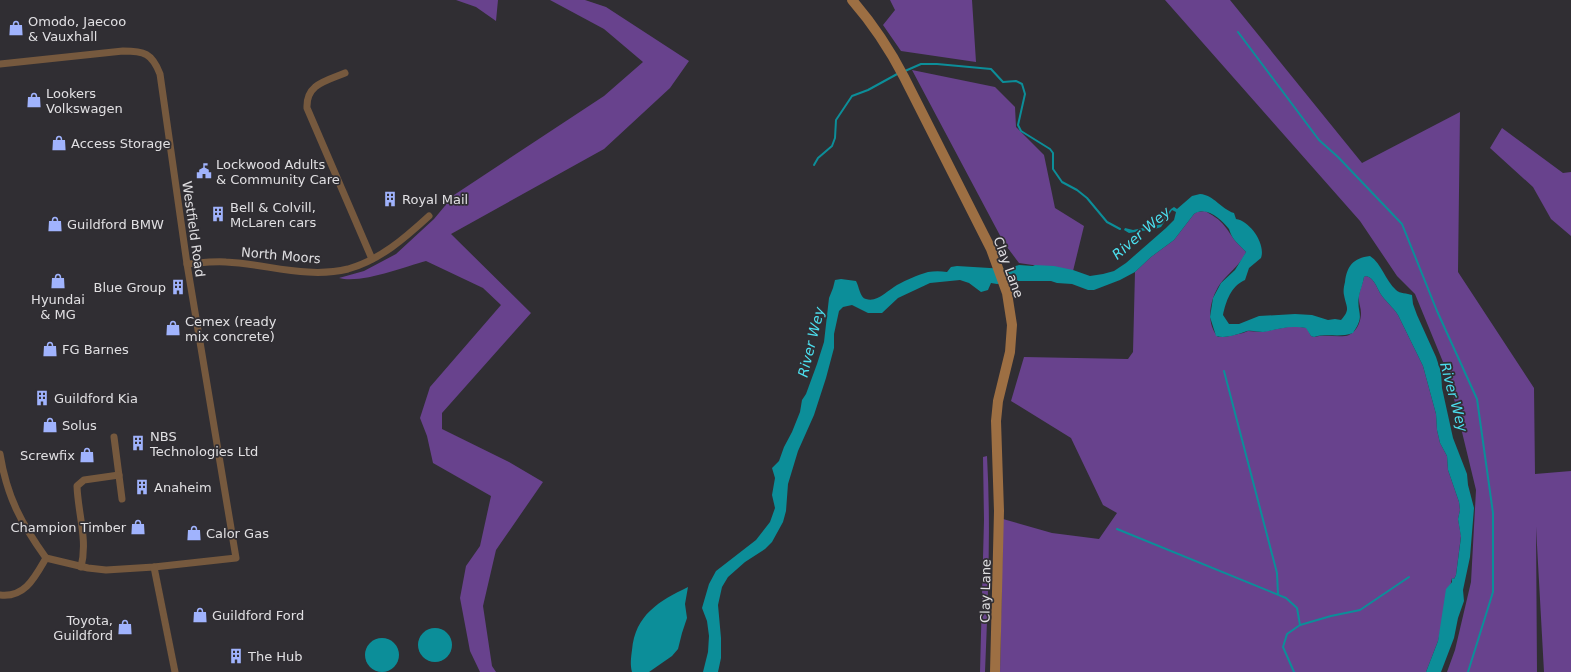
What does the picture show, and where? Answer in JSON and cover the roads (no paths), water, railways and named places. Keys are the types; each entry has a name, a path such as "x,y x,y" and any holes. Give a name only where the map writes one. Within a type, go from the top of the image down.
{"street":[{"name":"Clay Lane","path":"852,0 870,23 902,73 984,235 1005,286 1011,314 1012,324 1010,352 998,401 996,421 999,511 995,672"},
{"name":"Westfield Road","path":"0,64 139,51 150,56 156,63 160,74 187,264 236,558 154,567"},
{"path":"345,73 315,86 307,99 307,108 372,259"},
{"name":"North Moors","path":"187,264 226,262 297,272 321,273 348,269 372,259 400,242 429,216"},
{"path":"114,438 122,499"},
{"path":"0,454 13,504 27,531 46,558 81,567 106,570 154,567 175,672"},
{"path":"81,567 84,554 84,544 77,486 84,480 119,475"},
{"path":"0,595 7,596 18,594 27,588 46,558"}],"water":[{"path":"1200,194 1213,199 1234,213 1236,219 1247,224 1256,234 1261,246 1261,258 1249,268 1245,280 1236,286 1230,294 1223,315 1229,324 1239,324 1259,316 1295,314 1312,315 1328,320 1341,320 1347,310 1344,290 1347,271 1355,261 1370,256 1378,263 1389,282 1396,290 1412,295 1413,304 1417,315 1436,357 1441,372 1442,388 1453,438 1467,474 1468,485 1474,508 1470,557 1463,590 1464,601 1458,618 1454,638 1441,672 1426,672 1438,641 1446,589 1452,582 1452,578 1454,579 1456,575 1461,537 1458,519 1460,510 1459,502 1448,470 1447,456 1440,443 1436,414 1423,366 1398,315 1382,296 1373,280 1366,276 1364,277 1358,302 1360,318 1353,333 1314,337 1311,336 1306,328 1294,327 1263,332 1247,331 1228,337 1216,336 1210,317 1213,298 1221,283 1235,270 1246,252 1234,240 1229,229 1218,218 1209,212 1204,211 1194,214 1174,240 1151,257 1135,272 1120,280 1094,290 1088,290 1072,284 1051,281 1015,281 997,284 991,283 988,290 981,292 969,283 960,280 930,283 898,298 882,313 868,313 852,305 843,307 839,311 834,334 834,348 826,378 814,415 798,451 788,484 786,511 783,522 772,542 728,577 722,587 718,605 721,658 718,672 703,672 708,652 709,636 707,621 702,608 709,584 716,571 756,540 770,522 775,508 772,495 775,478 772,468 779,461 792,432 800,412 802,400 806,394 817,364 824,342 829,298 835,280 841,279 856,281 862,296 870,300 878,298 897,285 916,276 928,272 947,272 951,267 957,266 1006,269 1019,265 1054,266 1073,270 1090,276 1103,274 1114,271 1126,263 1174,220 1176,212 1172,210 1161,227 1155,229 1129,233 1124,230 1125,228 1133,230 1158,225 1171,209 1174,207 1177,209 1192,196"},
{"path":"688,587 685,604 687,618 678,649 672,656 649,672 632,672 631,658 634,638 643,618 658,604"},
{"path":"432,628 438,628 442,629 449,635 452,645 451,652 445,659 438,662 432,662 428,661 421,655 418,648 418,642 419,638 425,631"},
{"path":"379,638 385,638 389,639 396,645 399,655 398,662 392,669 385,672 379,672 375,671 368,665 365,658 365,652 366,648 372,641"}],"waterway":[{"name":"River Wey","path":"1238,32 1319,140 1338,157 1402,224 1437,311 1477,399 1493,513 1493,592 1468,672"},
{"path":"905,71 921,64 991,69 1003,82 1016,81 1022,84 1025,94 1018,125 1021,131 1050,149 1053,153 1053,169 1062,182 1077,190 1087,198 1107,222 1120,229"},
{"path":"814,165 818,158 832,146 835,138 836,120 852,96 868,90 899,73"},
{"path":"1224,371 1277,573 1278,594"},
{"path":"1117,529 1286,598 1297,608 1300,625"},
{"path":"1294,672 1283,647 1287,634 1300,625 1331,616 1360,610 1409,577"}],"place":[{"name":"Omodo, Jaecoo & Vauxhall","path":"16,28"},
{"name":"Lookers Volkswagen","path":"34,100"},
{"name":"Access Storage","path":"59,143"},
{"name":"Lockwood Adults & Community Care","path":"204,171"},
{"name":"Royal Mail","path":"390,199"},
{"name":"Bell & Colvill, McLaren cars","path":"218,214"},
{"name":"Guildford BMW","path":"55,224"},
{"name":"Hyundai & MG","path":"58,281"},
{"name":"Blue Group","path":"178,287"},
{"name":"Cemex (ready mix concrete)","path":"173,328"},
{"name":"FG Barnes","path":"50,349"},
{"name":"Guildford Kia","path":"42,398"},
{"name":"Solus","path":"50,425"},
{"name":"NBS Technologies Ltd","path":"138,443"},
{"name":"Screwfix","path":"87,455"},
{"name":"Anaheim","path":"142,487"},
{"name":"Champion Timber","path":"138,527"},
{"name":"Calor Gas","path":"194,533"},
{"name":"Guildford Ford","path":"200,615"},
{"name":"Toyota, Guildford","path":"125,627"},
{"name":"The Hub","path":"236,656"}]}
